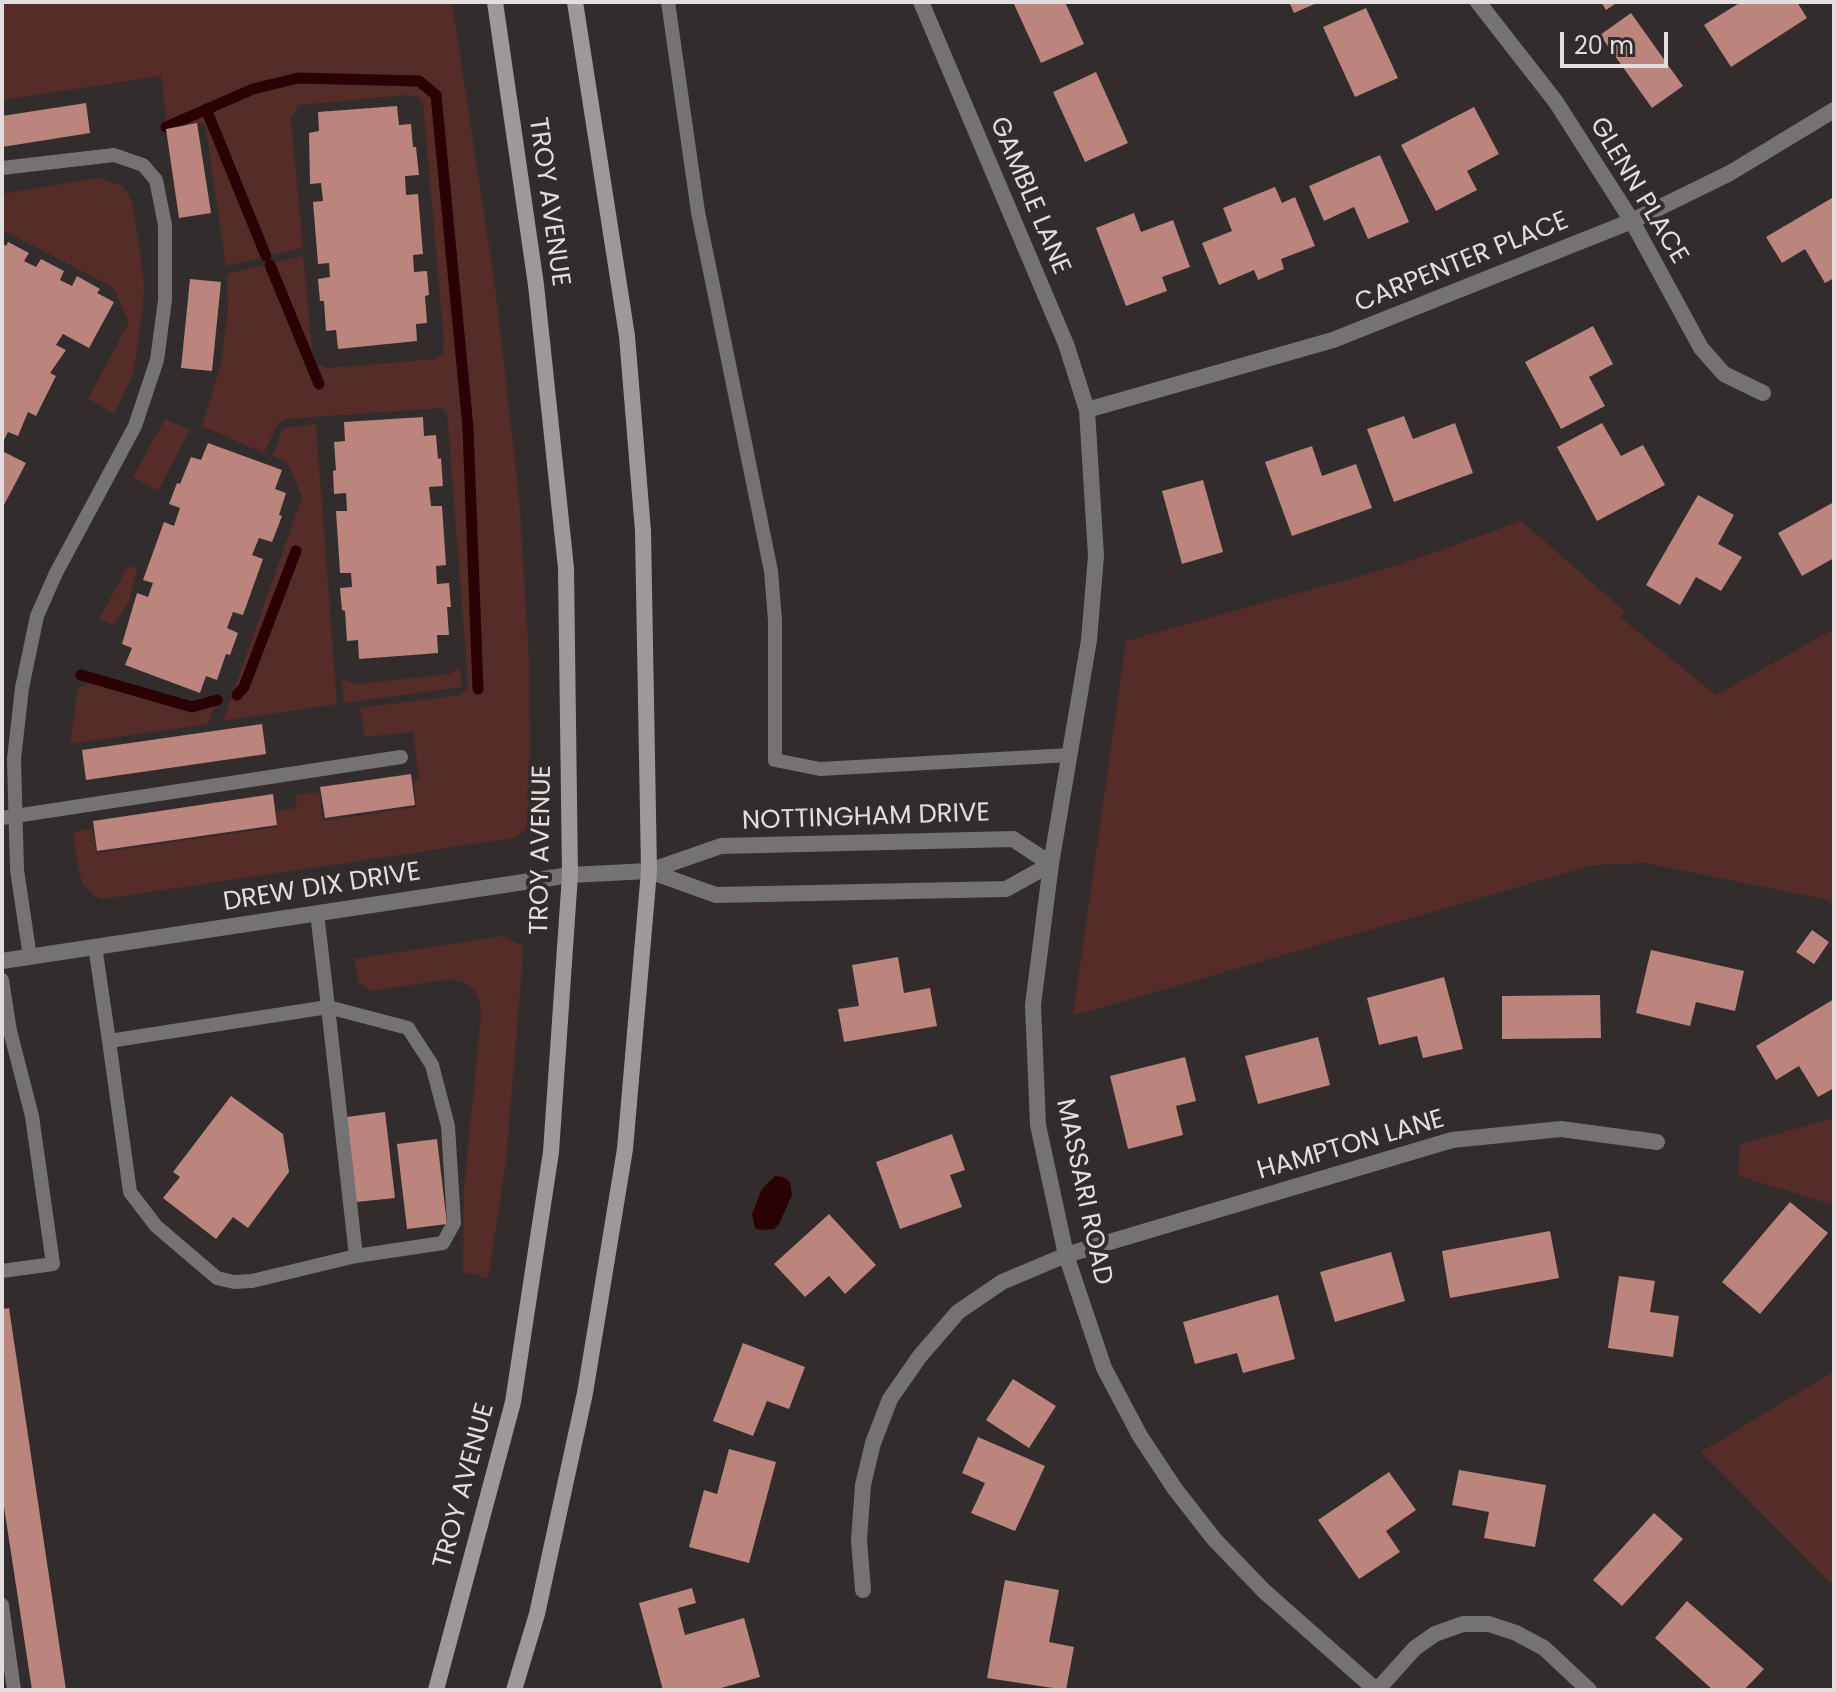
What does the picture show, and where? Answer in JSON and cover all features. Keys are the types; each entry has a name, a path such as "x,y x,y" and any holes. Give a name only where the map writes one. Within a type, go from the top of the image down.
{"main road":[{"name":"TROY AVENUE","path":"436,1690 513,1402 551,1152 570,875 566,568 536,285 495,2"},
{"path":"514,1690 537,1614 588,1378 625,1149 649,871 643,531 627,336 575,2"}],"street":[{"name":"GAMBLE LANE","path":"921,2 1066,344 1087,410"},
{"name":"GLENN PLACE","path":"1478,2 1556,102 1632,221 1701,348 1724,374 1763,393"},
{"name":"CARPENTER PLACE","path":"1087,410 1333,340 1632,221 1730,173 1834,110"},
{"name":"MASSARI ROAD","path":"1087,410 1096,556 1089,640 1051,864 1033,1005 1038,1125 1066,1255 1104,1368 1140,1436 1175,1489 1214,1539 1264,1591 1377,1690"},
{"name":"NOTTINGHAM DRIVE","path":"649,871 721,846 1013,839 1051,864"},
{"path":"649,871 716,895 1006,889 1051,864"},
{"name":"DREW DIX DRIVE","path":"2,961 570,875 649,871"},
{"name":"HAMPTON LANE","path":"863,1590 859,1540 863,1485 873,1443 890,1399 920,1356 958,1312 1002,1282 1066,1255 1452,1140 1561,1129 1657,1142"},
{"path":"1377,1690 1415,1648 1435,1634 1463,1624 1489,1624 1516,1633 1544,1648 1589,1690"}],"lane":[{"path":"668,2 698,212 771,571 775,620 775,760 820,769 1070,755"},
{"path":"2,168 114,155 143,165 156,180 165,225 165,300 157,360 149,386 135,426 56,573 37,616 22,688 9,817 30,957"},
{"path":"9,817 401,757"},
{"path":"317,913 356,1256"},
{"path":"95,946 130,1192 156,1226 217,1278 234,1282 252,1281 356,1256 443,1243 454,1223 448,1126 432,1065 408,1028 328,1007 109,1041"},
{"path":"2,980 10,1031 32,1116 53,1264 2,1271"},
{"path":"2,1605 14,1690"}],"shaded area":[{"path":"2,2 452,2 495,286 519,495 529,658 530,821 526,830 514,838 102,899 83,885 73,832 92,829 97,853 277,827 276,811 297,808 295,795 319,792 323,821 416,807 413,780 419,779 413,732 365,737 360,708 459,695 466,690 468,683 447,412 441,408 285,419 278,423 264,453 202,426 221,364 228,309 227,274 303,256 313,358 328,368 435,359 443,353 423,103 418,97 408,95 298,105 291,119 303,248 226,266 205,123 172,127 167,123 161,76 2,100"},
{"path":"98,178 122,186 129,195 144,282 133,375 114,414 88,399 129,322 113,287 2,230 2,194"},
{"path":"165,419 190,430 158,491 133,477"},
{"path":"316,424 337,704 223,721 302,497 287,462 272,456 283,428"},
{"path":"1521,521 1625,611 1620,617 1716,695 1834,629 1834,909 1828,900 1646,863 1594,865 1073,1016 1126,641 1399,565"},
{"path":"128,566 137,569 129,601 114,625 99,619"},
{"path":"460,668 462,687 344,703 342,679 358,684 449,674"},
{"path":"91,682 194,711 215,705 208,724 70,744 78,688"},
{"path":"503,936 523,946 523,955 506,1163 488,1278 463,1272 464,1188 481,1015 479,999 474,989 463,982 449,979 372,991 359,983 354,959"},
{"path":"1834,1118 1834,1205 1738,1176 1740,1144"},
{"path":"775,1176 790,1182 792,1195 779,1224 774,1229 761,1230 755,1228 752,1214 762,1189"},
{"path":"1834,1371 1834,1587 1701,1452"}],"building":[{"path":"1013,2 1065,2 1084,44 1041,63"},
{"path":"1289,2 1319,2 1294,13"},
{"path":"1601,2 1618,2 1606,10"},
{"path":"1741,2 1797,2 1807,18 1731,67 1704,25"},
{"path":"1366,8 1398,78 1355,97 1323,27"},
{"path":"1631,13 1683,86 1652,108 1600,35"},
{"path":"1096,72 1128,143 1085,162 1053,92"},
{"path":"86,103 90,133 2,147 2,116"},
{"path":"397,106 399,125 411,124 413,147 416,147 419,175 405,176 406,195 418,194 423,254 413,255 414,272 427,271 427,323 416,324 417,341 338,349 336,330 326,331 324,301 320,301 318,279 330,277 329,263 318,264 313,202 323,201 321,183 310,184 309,133 319,131 318,112"},
{"path":"1474,107 1499,154 1467,171 1477,190 1436,211 1401,145"},
{"path":"197,123 211,213 179,218 166,129"},
{"path":"1380,155 1409,222 1368,239 1354,207 1324,221 1309,186"},
{"path":"1275,187 1282,203 1295,197 1315,246 1281,259 1284,269 1258,280 1254,270 1219,285 1202,243 1232,231 1223,208"},
{"path":"1832,198 1834,278 1825,283 1805,249 1782,263 1766,237"},
{"path":"1134,213 1141,232 1173,220 1190,267 1162,277 1167,291 1126,306 1096,228"},
{"path":"8,242 29,253 24,261 36,267 41,259 64,271 60,280 72,286 77,276 100,289 97,293 114,302 89,348 63,334 56,345 66,350 50,373 56,376 36,416 28,412 18,436 8,432 2,444 2,243 6,246"},
{"path":"190,279 221,282 212,371 181,368"},
{"path":"1593,326 1613,364 1589,377 1605,406 1561,429 1525,362"},
{"path":"1404,416 1413,439 1455,423 1473,473 1394,502 1367,429"},
{"path":"423,417 424,436 436,435 438,459 441,458 443,486 429,487 431,506 442,506 446,565 436,566 437,584 449,583 449,635 437,635 438,653 359,659 358,640 347,641 345,611 342,610 340,588 352,587 351,573 340,573 336,511 347,511 346,493 334,494 334,442 345,441 344,422"},
{"path":"1602,423 1621,456 1643,445 1665,485 1597,521 1557,447"},
{"path":"208,443 282,470 275,489 286,493 279,515 282,516 272,542 259,538 252,555 263,559 243,615 233,612 227,628 238,633 230,655 226,654 217,680 206,676 200,693 125,665 132,648 122,644 137,593 148,597 153,583 143,580 164,522 174,526 180,508 169,504 177,483 180,484 191,457 201,460"},
{"path":"1312,446 1322,476 1356,464 1372,508 1292,536 1265,462"},
{"path":"2,451 26,463 4,505 2,504"},
{"path":"1203,480 1223,552 1182,564 1162,491"},
{"path":"1698,495 1734,515 1718,544 1742,557 1721,591 1696,577 1680,605 1646,585"},
{"path":"1834,502 1834,558 1802,576 1778,533"},
{"path":"262,724 266,754 86,780 82,750"},
{"path":"411,774 415,805 325,818 320,787"},
{"path":"273,794 277,825 97,851 93,821"},
{"path":"1812,930 1829,942 1814,964 1796,952"},
{"path":"1651,950 1744,971 1735,1011 1696,1002 1690,1026 1636,1013"},
{"path":"898,957 904,993 930,988 937,1026 844,1042 838,1009 859,1006 852,965"},
{"path":"1444,977 1463,1049 1423,1058 1417,1036 1379,1045 1367,998"},
{"path":"1600,995 1601,1038 1502,1039 1502,996"},
{"path":"1834,999 1834,1088 1818,1097 1799,1066 1776,1080 1756,1046"},
{"path":"1318,1037 1330,1085 1258,1104 1245,1056"},
{"path":"1185,1057 1196,1101 1176,1106 1183,1135 1128,1149 1110,1076"},
{"path":"231,1096 283,1134 289,1172 248,1228 233,1217 216,1239 163,1198 180,1177 173,1172"},
{"path":"385,1112 395,1198 356,1202 346,1117"},
{"path":"952,1134 965,1170 950,1175 962,1207 900,1229 876,1162"},
{"path":"437,1139 447,1224 407,1229 397,1144"},
{"path":"1790,1202 1828,1233 1760,1314 1722,1282"},
{"path":"829,1214 876,1265 845,1294 829,1276 805,1297 774,1264"},
{"path":"1550,1231 1559,1278 1450,1298 1442,1251"},
{"path":"1391,1252 1405,1301 1335,1322 1320,1272"},
{"path":"1619,1276 1655,1281 1650,1312 1679,1316 1673,1357 1608,1348"},
{"path":"1278,1295 1295,1359 1243,1373 1237,1353 1195,1364 1183,1322"},
{"path":"9,1308 66,1690 32,1690 2,1494 2,1309"},
{"path":"743,1343 805,1367 789,1409 767,1401 753,1436 713,1421"},
{"path":"1013,1379 1056,1406 1029,1448 986,1420"},
{"path":"978,1437 1045,1466 1015,1531 971,1513 985,1483 962,1473"},
{"path":"729,1449 776,1462 749,1563 689,1547 704,1490 717,1494"},
{"path":"1459,1470 1546,1485 1535,1547 1484,1538 1489,1512 1452,1505"},
{"path":"1389,1472 1416,1510 1386,1531 1400,1552 1359,1579 1318,1520"},
{"path":"1654,1513 1683,1539 1622,1606 1593,1580"},
{"path":"1005,1580 1059,1590 1049,1642 1074,1647 1066,1690 987,1678"},
{"path":"692,1588 696,1603 678,1608 685,1635 744,1618 760,1677 714,1690 663,1690 639,1603"},
{"path":"1687,1601 1764,1669 1744,1690 1713,1690 1655,1638"}],"waterway":[{"path":"166,127 253,89 298,78 419,81 436,95 468,428 478,689"},
{"path":"206,109 266,256"},
{"path":"270,265 319,384"},
{"path":"237,695 244,687 296,551"},
{"path":"81,675 192,707 217,700"}]}
